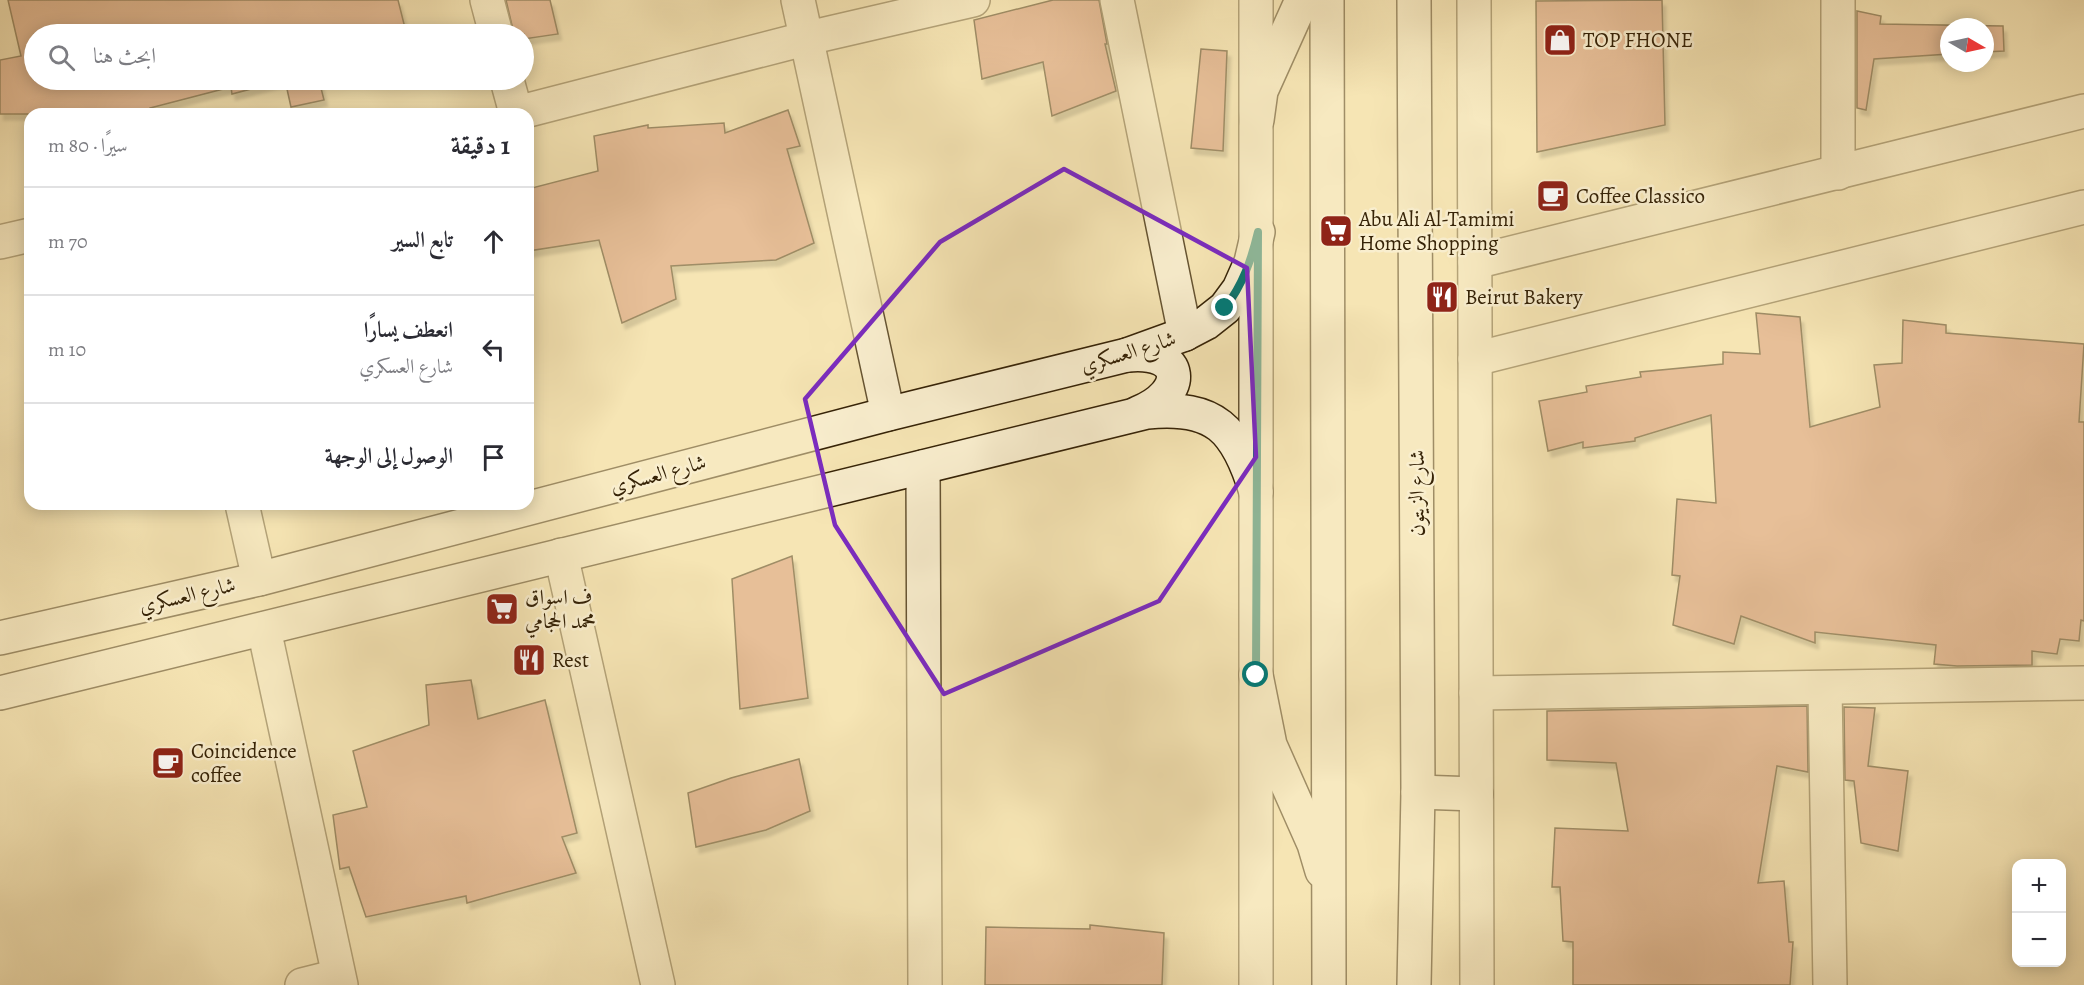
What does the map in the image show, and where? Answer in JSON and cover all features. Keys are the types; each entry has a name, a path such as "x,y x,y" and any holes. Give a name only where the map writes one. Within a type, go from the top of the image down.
{"street":[{"path":"487,0 493,24"},
{"path":"798,0 888,414"},
{"path":"534,109 808,38 973,0"},
{"path":"1117,0 1185,334"},
{"path":"1256,0 1258,232 1256,985"},
{"path":"1257,120 1261,91 1302,0"},
{"path":"1327,0 1329,985"},
{"name":"شارع الزيتون","path":"1414,0 1418,792 1414,985"},
{"path":"1474,0 1477,985"},
{"path":"1838,0 1838,173"},
{"path":"509,90 513,108"},
{"path":"1475,262 2084,111"},
{"path":"1475,359 2084,207"},
{"name":"شارع العسكري","path":"534,507 888,414 1127,355 1185,334 1206,323 1225,308 1239,289 1251,262 1258,232"},
{"path":"0,242 24,236"},
{"path":"1127,355 1144,353 1165,360 1172,368 1173,382 1169,395 1158,405 1131,416"},
{"path":"0,693 1131,416 1178,409 1205,416 1228,432 1247,463 1256,492"},
{"path":"923,467 925,985"},
{"path":"243,510 258,579"},
{"name":"شارع العسكري","path":"0,638 258,579 521,510"},
{"path":"561,555 658,985"},
{"path":"264,629 340,980 302,985"},
{"path":"1256,675 1270,745 1314,844 1330,917"},
{"path":"1476,693 2084,683"},
{"path":"1826,688 1830,985"},
{"path":"1418,792 1476,794"}],"highlighted area":[{"path":"1064,169 1247,268 1256,457 1159,601 944,694 835,525 805,399 940,242"}],"building":[{"path":"8,0 398,0 404,24 24,24 24,90 219,90 150,108 24,108 24,114 0,114 0,60 21,56"},
{"path":"506,0 550,0 558,34 534,38 534,24 512,24"},
{"path":"1053,0 1099,0 1107,44 1105,44 1116,91 1052,116 1043,62 982,79 974,20"},
{"path":"1662,0 1665,125 1537,152 1536,1"},
{"path":"1857,11 1881,16 1880,24 1940,25 1940,55 1874,59 1866,110 1857,108"},
{"path":"1994,26 2003,26 2004,51 1994,52"},
{"path":"1201,49 1227,51 1223,151 1191,148"},
{"path":"231,90 247,90 232,94"},
{"path":"287,90 322,90 324,100 291,107"},
{"path":"788,110 800,146 787,149 814,243 776,260 671,266 676,299 622,323 599,240 534,250 534,187 598,171 594,136 648,125 648,128 724,123 725,133"},
{"path":"1756,313 1800,317 1810,427 1880,407 1874,365 1902,363 1903,320 1946,325 1946,333 2084,344 2079,422 2084,422 2084,621 2081,620 2079,641 2060,639 2057,654 2032,651 2032,665 1957,666 1934,664 1936,645 1815,632 1815,643 1741,616 1734,644 1673,625 1680,576 1672,575 1677,499 1716,503 1711,415 1635,438 1635,441 1583,448 1583,442 1548,451 1539,401 1587,392 1586,386 1641,377 1640,372 1723,364 1723,352 1760,354"},
{"path":"792,556 808,698 740,709 732,579"},
{"path":"471,680 478,719 545,700 577,833 562,837 576,873 467,903 466,896 366,917 349,867 340,869 333,815 367,807 353,751 429,725 426,685"},
{"path":"1807,706 1808,772 1777,766 1758,883 1784,881 1789,942 1793,942 1790,985 1573,985 1573,942 1563,941 1560,887 1552,887 1555,828 1628,831 1616,763 1547,760 1547,711"},
{"path":"1844,707 1875,708 1868,766 1908,771 1898,851 1861,843 1854,781 1845,780"},
{"path":"799,759 810,811 766,830 696,847 688,793"},
{"path":"1090,925 1164,933 1162,985 985,985 986,927 1090,929"}],"place":[{"name":"TOP FHONE","path":"1560,40"},
{"name":"Coffee Classico","path":"1553,196"},
{"name":"Abu Ali Al-Tamimi Home Shopping","path":"1336,231"},
{"name":"Beirut Bakery","path":"1442,297"},
{"name":"ف اسواق محمد الحجامي","path":"502,609"},
{"name":"Rest","path":"529,660"},
{"name":"Coincidence coffee","path":"168,763"}],"route":[{"path":"1225,308 1239,289 1251,262 1258,232 1256,675"}]}
